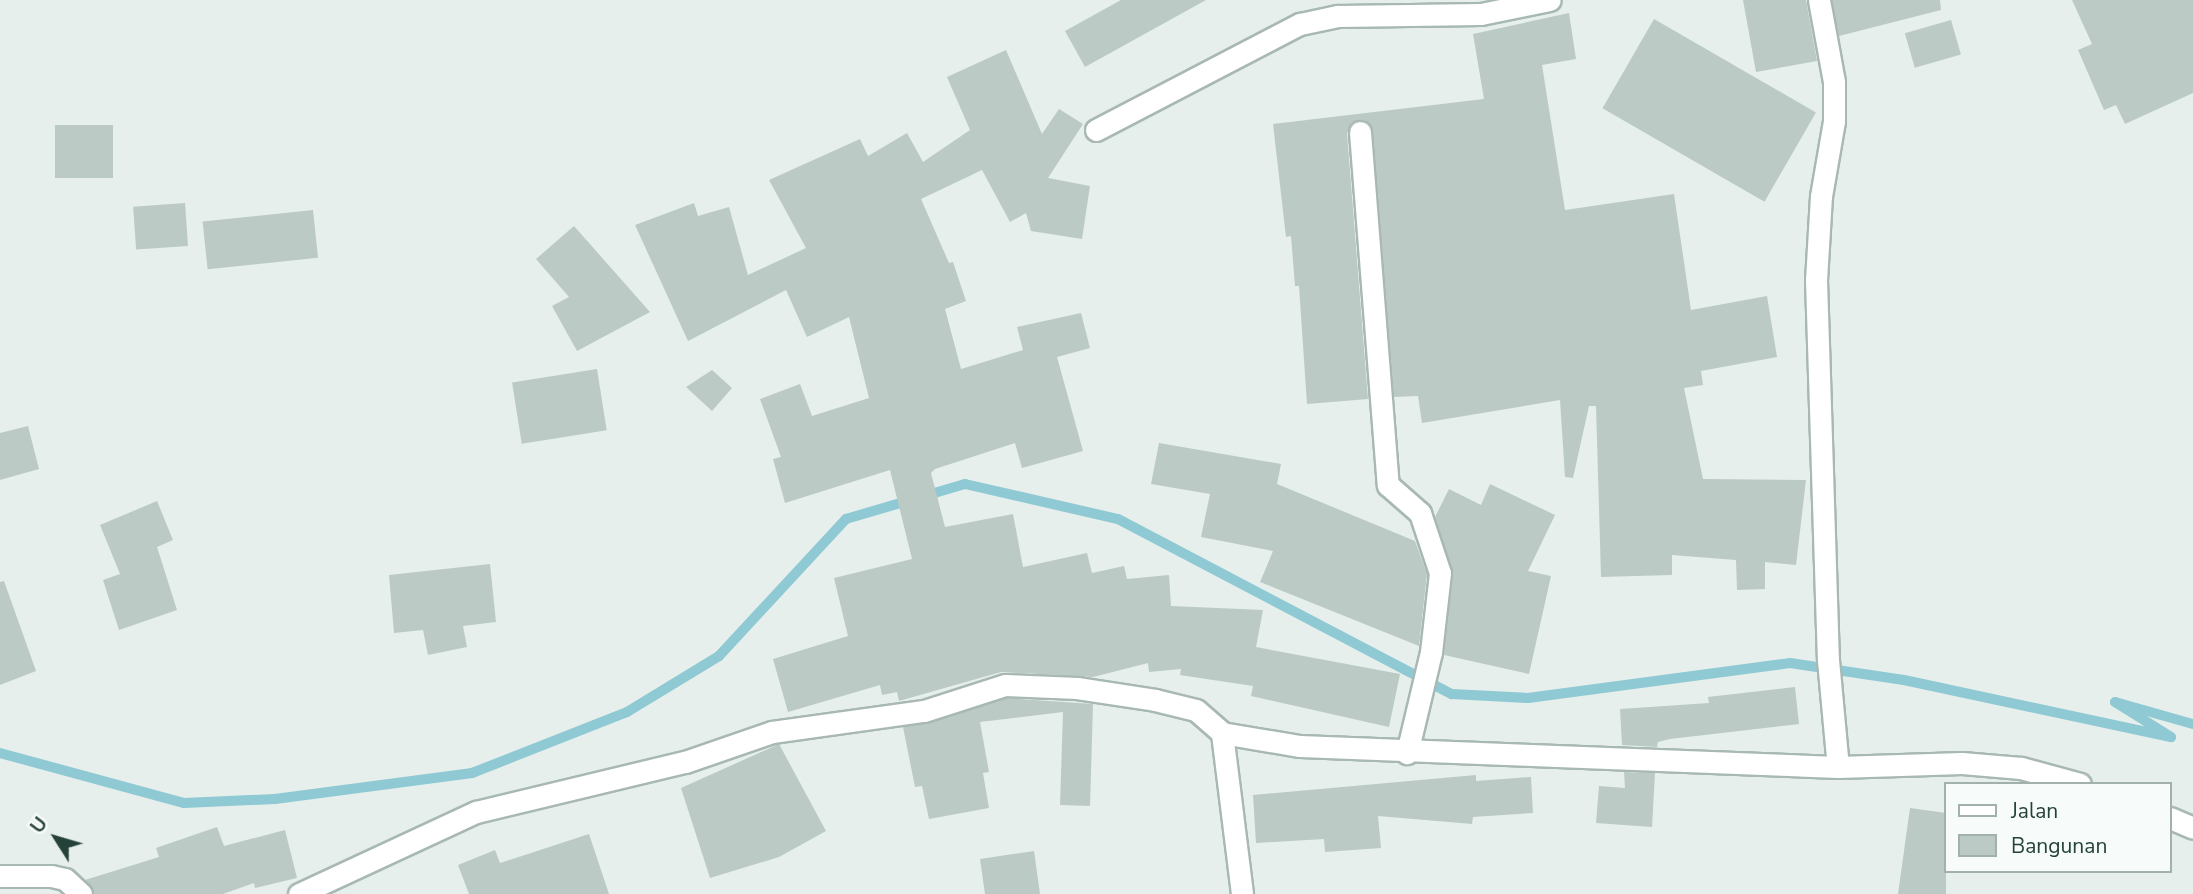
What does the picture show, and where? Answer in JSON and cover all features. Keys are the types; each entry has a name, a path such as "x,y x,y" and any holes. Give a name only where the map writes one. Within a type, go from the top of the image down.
{"street":[{"path":"1096,130 1300,24 1338,16 1481,14 1550,0"},
{"path":"1819,0 1834,82 1835,121 1821,196 1816,280 1828,660 1838,768"},
{"path":"1360,132 1388,485 1420,513 1440,573 1431,652 1415,705 1407,753"},
{"path":"299,894 476,812 685,762 772,732 924,711 1005,685 1077,688 1155,700 1196,710 1222,733 1300,746 1407,753 1838,768 1962,763 2021,768 2073,782"},
{"path":"1222,733 1242,894"},
{"path":"2172,819 2193,828"},
{"path":"0,876 51,876 65,879 81,894"}],"building":[{"path":"1121,0 1206,0 1085,67 1065,31"},
{"path":"1743,0 1806,0 1817,61 1756,72"},
{"path":"1832,0 1940,0 1941,10 1839,36"},
{"path":"2072,0 2193,0 2193,93 2125,124 2116,105 2104,110 2078,50 2092,44"},
{"path":"1569,13 1576,59 1542,65 1565,210 1674,194 1691,310 1767,296 1777,357 1701,371 1703,385 1684,388 1703,479 1806,480 1796,565 1765,562 1765,589 1737,590 1736,560 1672,555 1672,575 1601,577 1596,406 1589,406 1573,478 1565,477 1560,400 1422,423 1418,396 1394,397 1373,131 1365,120 1352,122 1347,133 1368,399 1307,404 1299,286 1295,286 1291,236 1286,237 1273,124 1484,99 1473,34"},
{"path":"1654,19 1816,112 1764,202 1602,108"},
{"path":"1951,20 1961,55 1915,68 1905,33"},
{"path":"1006,50 1042,134 1059,109 1083,124 1048,178 1090,186 1082,239 1031,231 1026,213 1010,222 982,170 921,199 949,263 953,262 966,301 945,309 961,369 1023,350 1017,327 1081,313 1090,348 1057,357 1083,451 1022,468 1015,443 935,469 931,473 945,527 1013,514 1023,567 1087,553 1092,573 1124,566 1127,579 1169,575 1171,606 1263,610 1256,647 1400,674 1389,727 1251,696 1253,686 1180,675 1181,669 1149,672 1148,663 1093,677 1001,672 899,701 897,692 882,695 880,685 788,712 773,659 848,636 834,578 912,559 890,470 785,503 773,459 781,457 760,399 800,384 812,416 869,398 849,317 807,337 786,290 688,341 635,225 694,203 698,216 729,207 748,275 806,248 769,180 860,139 868,156 907,133 923,162 970,130 947,77"},
{"path":"55,125 113,125 113,178 55,178"},
{"path":"185,203 188,246 136,250 133,207"},
{"path":"313,210 318,258 208,269 203,222"},
{"path":"574,226 650,312 577,351 552,306 569,297 536,259"},
{"path":"597,369 607,430 522,444 512,382"},
{"path":"712,370 732,388 712,411 686,387"},
{"path":"28,426 39,469 0,480 0,433"},
{"path":"1159,443 1281,464 1277,484 1415,541 1427,574 1419,646 1260,582 1273,551 1201,537 1210,494 1151,484"},
{"path":"1490,484 1555,515 1528,571 1551,576 1529,674 1444,655 1453,574 1435,517 1449,489 1481,505"},
{"path":"157,501 173,540 157,547 177,610 119,630 103,580 120,574 100,525"},
{"path":"490,564 496,622 463,626 467,647 428,655 423,630 394,633 389,575"},
{"path":"4,581 36,671 0,685 0,582"},
{"path":"1795,687 1799,724 1670,739 1658,742 1657,747 1622,745 1620,709 1709,703 1708,697"},
{"path":"1007,698 1093,704 1090,806 1060,805 1063,712 980,722 989,772 983,773 989,808 929,819 922,786 915,787 903,727"},
{"path":"779,744 826,831 779,857 710,878 681,788"},
{"path":"1624,772 1655,773 1652,827 1596,823 1599,786 1625,788"},
{"path":"1476,775 1476,781 1531,777 1533,813 1473,817 1472,824 1378,816 1381,848 1325,852 1324,839 1256,843 1253,795"},
{"path":"1910,808 1944,813 1946,894 1898,894"},
{"path":"217,827 224,846 285,830 297,878 255,888 254,883 223,894 94,894 85,880 159,857 156,848"},
{"path":"589,834 609,894 469,894 458,865 495,850 500,863"},
{"path":"1034,851 1040,894 985,894 980,859"}],"waterway":[{"path":"0,753 184,803 275,799 472,773 627,712 719,656 846,519 965,484 1118,519 1452,694 1528,698 1790,663 1904,680 2171,737 2115,702 2193,724"}]}
